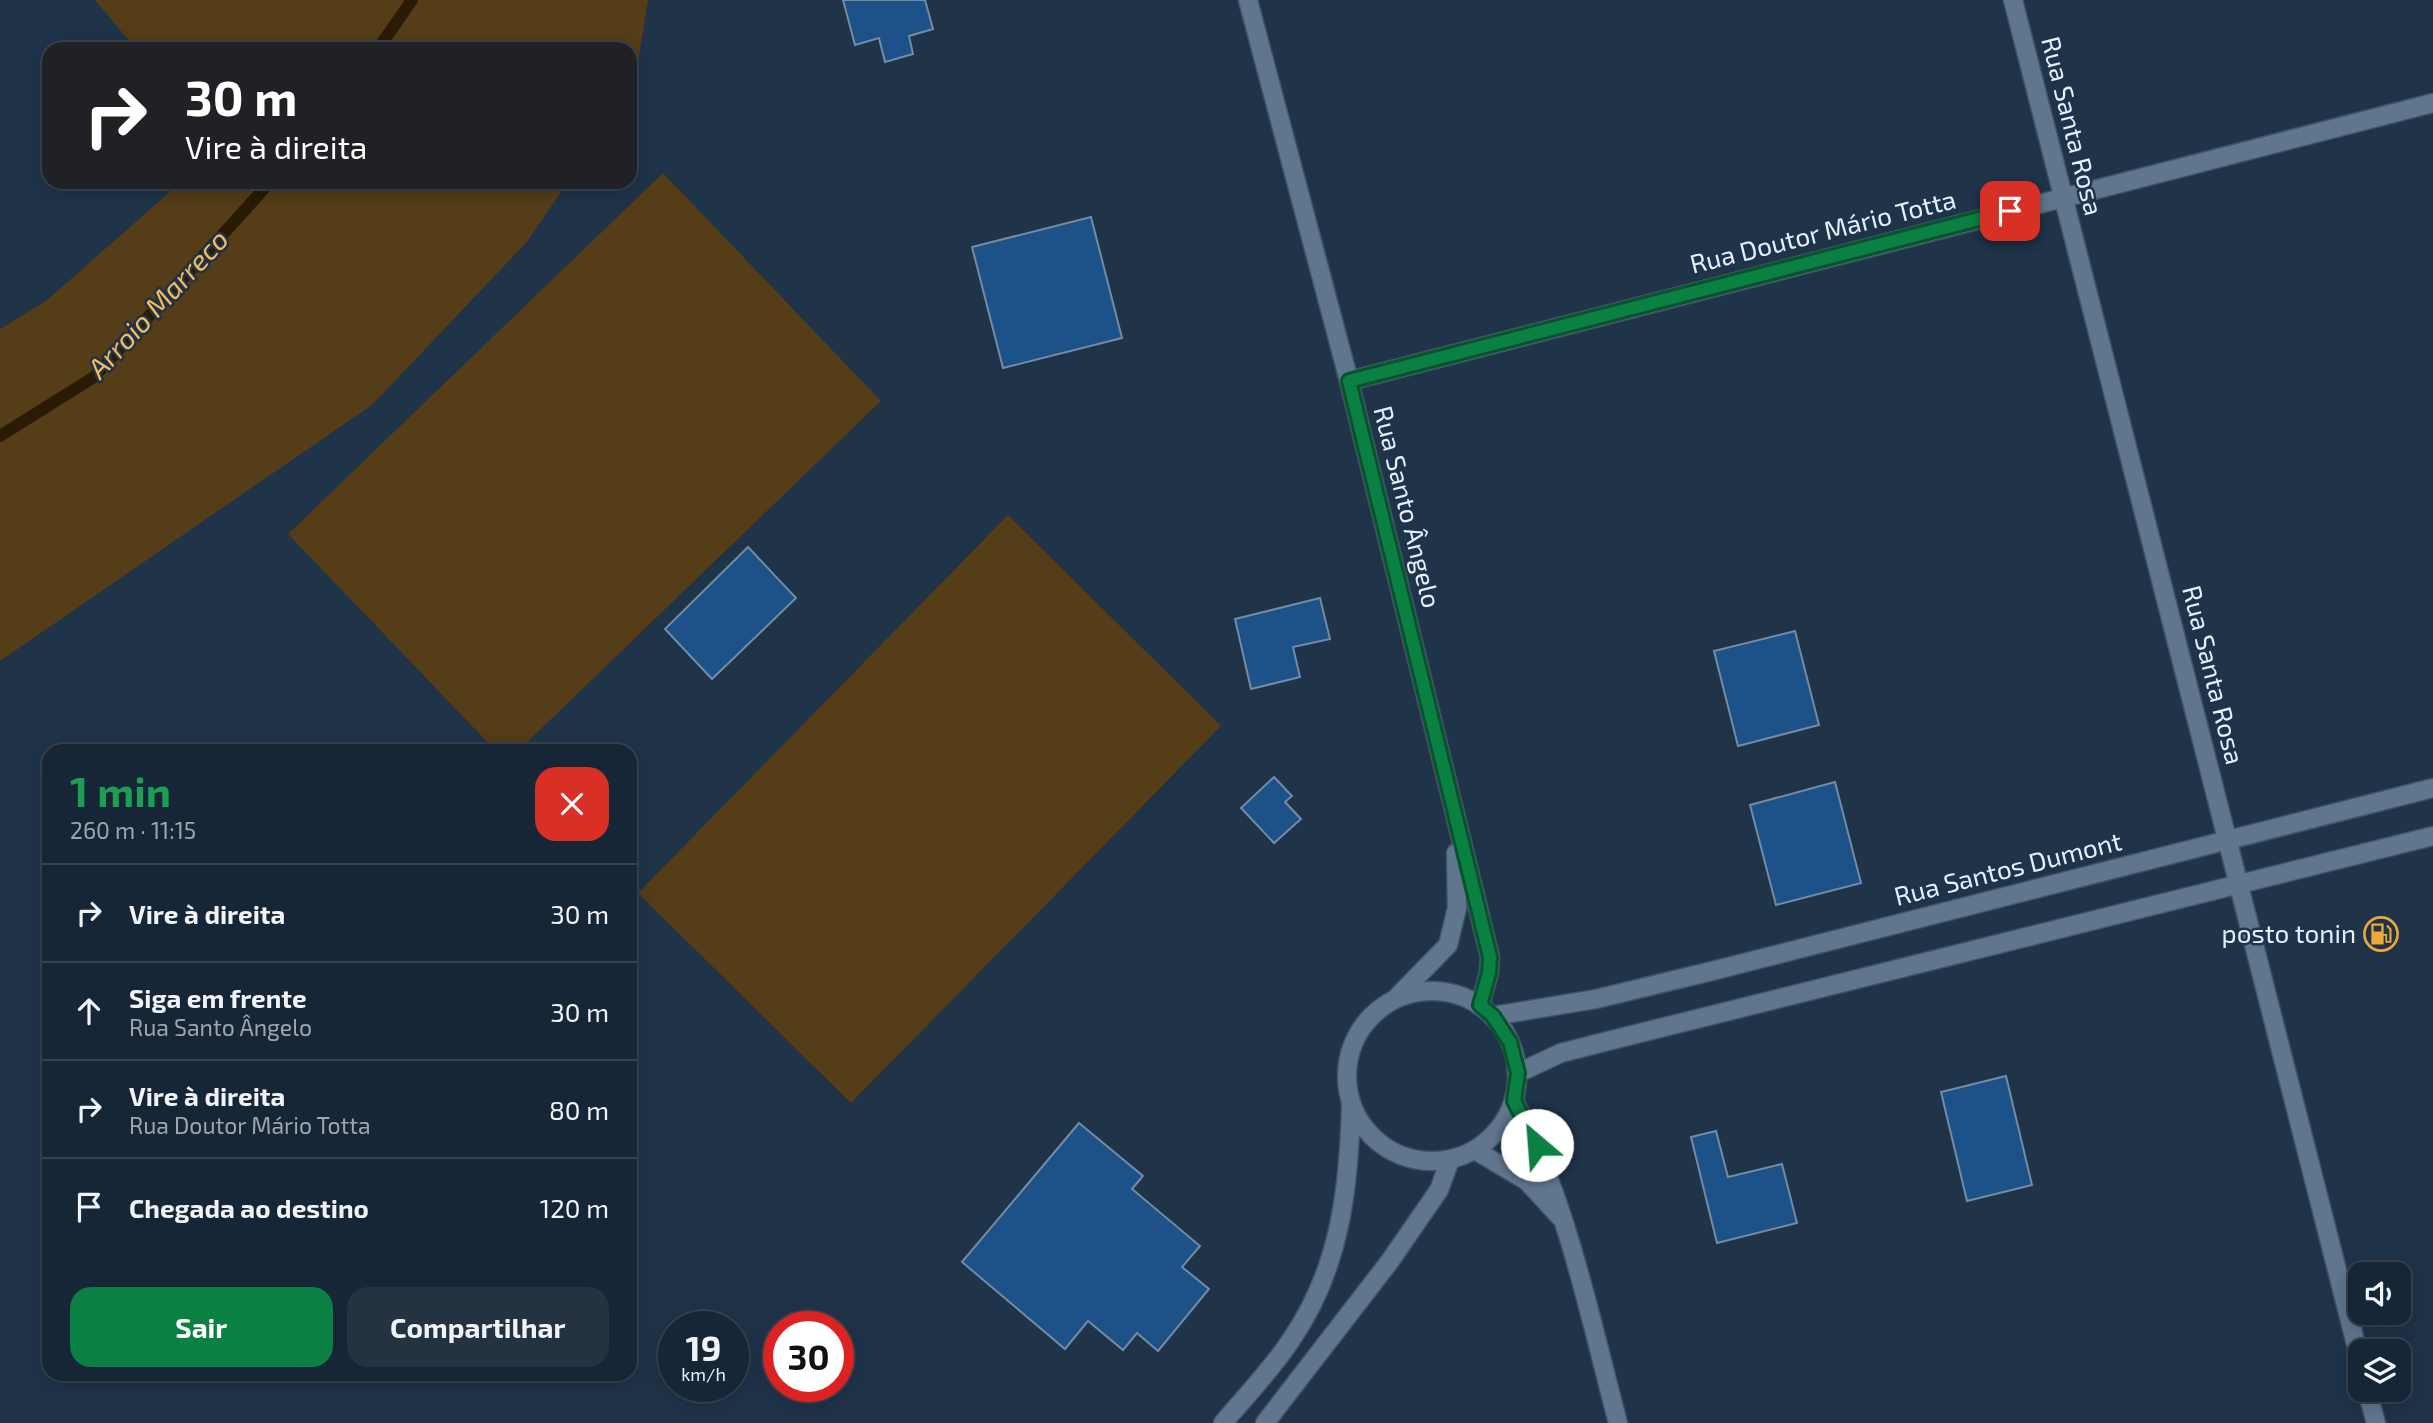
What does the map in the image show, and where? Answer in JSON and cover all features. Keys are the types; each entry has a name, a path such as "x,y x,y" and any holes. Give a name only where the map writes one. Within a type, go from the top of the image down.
{"street":[{"name":"Rua Santo Ângelo","path":"1248,0 1349,381 1456,825"},
{"name":"Rua Santa Rosa","path":"2013,0 2355,1339"},
{"name":"Rua Doutor Mário Totta","path":"1349,381 2433,103"},
{"name":"Rua Santos Dumont","path":"1486,1010 1596,999 2433,788"},
{"path":"1223,1423 1292,1339 1331,1264 1349,1178 1351,1104 1347,1079 1354,1044 1374,1014 1394,1000 1448,945 1457,908 1456,825"},
{"path":"1456,825 1490,957 1486,1010"},
{"path":"1518,1073 1561,1054 1608,1041 2433,836"},
{"path":"1351,1104 1363,1126 1380,1143 1401,1156 1425,1162 1450,1160 1475,1150 1492,1138 1506,1121 1514,1101 1518,1073 1510,1042 1486,1010 1452,993 1422,991 1394,1000"},
{"path":"1514,1101 1543,1159 1564,1222 1618,1423"},
{"path":"1475,1150 1527,1181 1564,1222"},
{"path":"1265,1423 1390,1261 1438,1190 1450,1160"},
{"path":"2370,1402 2375,1423"}],"shaded area":[{"path":"95,0 648,0 637,68 637,42 130,42"},
{"path":"663,173 881,401 525,744 489,744 288,534"},
{"path":"173,189 563,189 526,243 372,405 0,661 0,329 46,301"},
{"path":"1008,515 1221,726 851,1103 638,893"}],"building":[{"path":"843,0 925,0 933,29 909,36 913,54 885,62 879,38 855,45"},
{"path":"1091,217 1122,338 1003,368 972,247"},
{"path":"748,547 796,598 712,679 665,629"},
{"path":"1320,598 1330,639 1293,647 1300,677 1251,689 1235,619"},
{"path":"1795,631 1819,725 1738,746 1714,651"},
{"path":"1274,777 1292,796 1285,802 1301,819 1274,843 1241,808"},
{"path":"1835,782 1861,883 1776,905 1750,805"},
{"path":"2006,1076 2032,1185 1967,1201 1941,1092"},
{"path":"1079,1123 1143,1176 1132,1189 1200,1246 1182,1267 1209,1289 1158,1351 1137,1333 1123,1350 1088,1321 1065,1349 962,1262"},
{"path":"1716,1131 1728,1177 1782,1164 1797,1223 1717,1243 1691,1137"}],"waterway":[{"name":"Arroio Marreco","path":"383,42 412,0"},
{"name":"Arroio Marreco","path":"0,436 94,377 264,189"}],"place":[{"name":"posto tonin","path":"2381,934"}],"route":[{"path":"1537,1145 1514,1101 1518,1073 1510,1042 1493,1016 1480,1005 1489,973 1490,957 1349,381 2010,211"}]}
